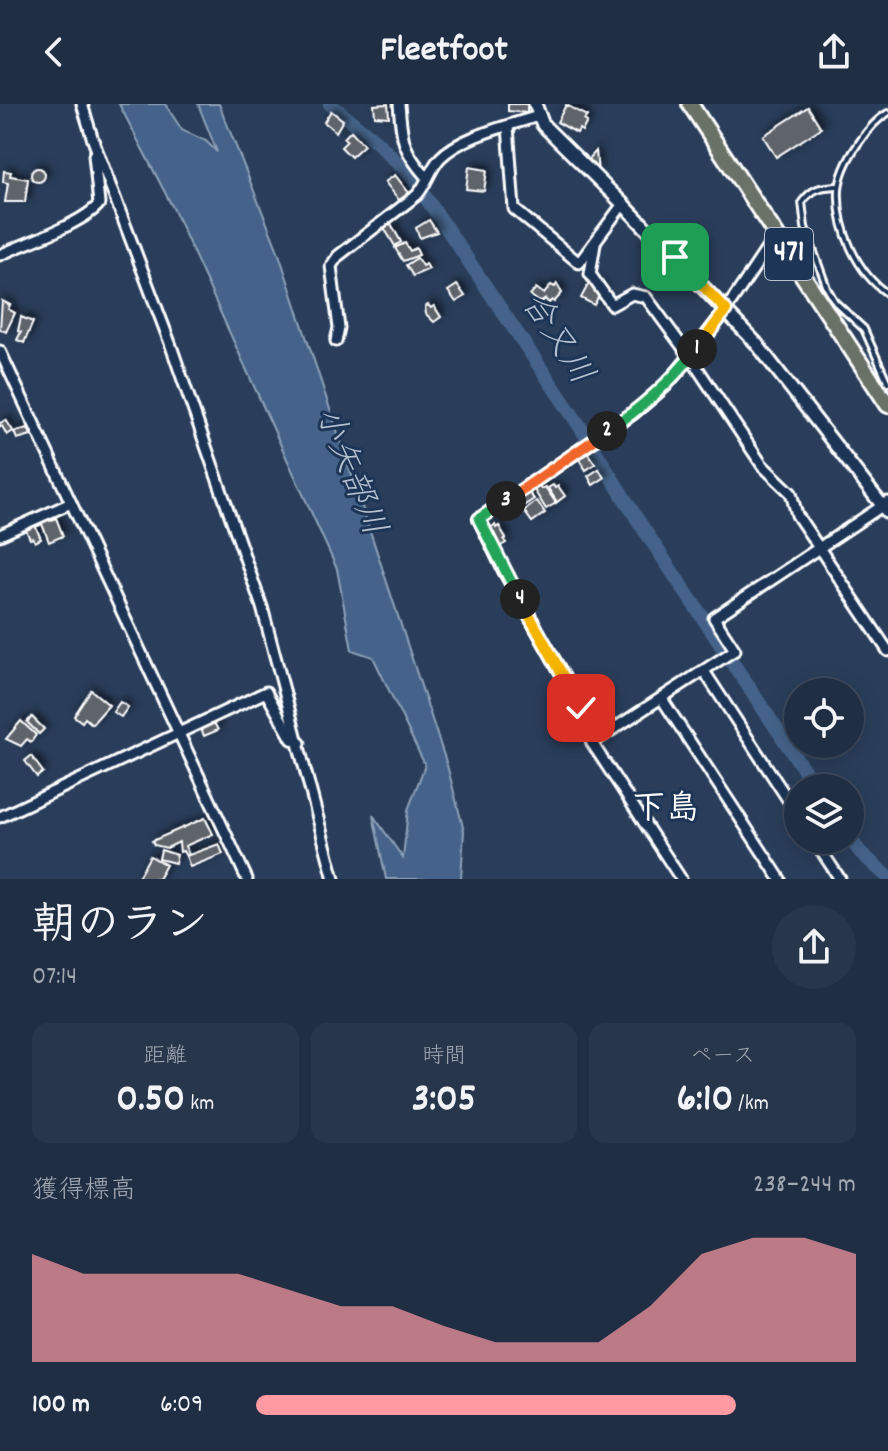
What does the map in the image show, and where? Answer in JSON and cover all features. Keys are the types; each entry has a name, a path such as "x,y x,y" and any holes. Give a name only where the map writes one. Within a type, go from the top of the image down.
{"highway":[{"name":"471","path":"690,104 888,405"}],"street":[{"path":"82,104 262,607 334,879"},
{"path":"399,104 402,137 409,158 426,182"},
{"path":"336,341 339,328 331,266 338,256 417,195 439,159 451,149 508,126 537,110 543,125 756,343 886,507 714,618 735,650 592,743"},
{"path":"508,126 514,209 579,263 623,204"},
{"path":"0,255 80,219 95,209 99,204 93,140"},
{"path":"681,879 592,743 581,708 503,570 479,519 633,414 666,386 726,310 776,235"},
{"path":"595,244 590,274 612,305 632,294 646,297 762,465 791,493 797,515 888,651"},
{"path":"0,351 247,879"},
{"path":"0,535 71,503"},
{"path":"704,671 784,794"},
{"path":"0,817 266,692 292,739 300,743"},
{"path":"662,699 780,879"},
{"path":"823,854 840,879"}],"lane":[{"path":"888,113 865,133 849,158 839,186 845,234 853,254 877,287 888,294"},
{"path":"839,186 820,187 810,192 802,202 805,227 827,288 835,302 864,329 888,383"}],"water":[{"name":"小矢部川","path":"119,104 165,104 182,130 206,141 217,152 198,104 219,104 278,251 447,765 464,831 461,879 386,879 373,815 403,858 408,810 425,765 373,657 352,650 337,569 173,208"}],"building":[{"path":"388,104 389,117 375,116 374,105"},
{"path":"508,104 527,104 527,113 508,111"},
{"path":"566,105 587,116 582,131 579,129 577,133 557,122"},
{"path":"808,107 821,128 776,157 763,136"},
{"path":"331,111 343,120 336,132 324,122"},
{"path":"351,131 364,145 351,157 341,147"},
{"path":"596,151 598,173 587,161"},
{"path":"469,167 487,170 484,191 466,189"},
{"path":"38,168 45,175 38,182 31,175"},
{"path":"4,171 11,172 10,176 28,179 25,202 5,202 8,183 3,182"},
{"path":"395,175 409,193 399,200 385,182"},
{"path":"429,220 437,232 420,238 416,228"},
{"path":"390,222 401,242 395,246 383,226"},
{"path":"405,243 410,251 416,248 419,255 403,261 395,248"},
{"path":"417,258 422,266 426,264 429,269 413,276 406,265"},
{"path":"590,281 603,288 594,305 581,298"},
{"path":"557,284 562,293 554,302 549,303 545,299 538,301 530,295 536,288 544,294 551,285 555,287"},
{"path":"457,285 465,296 456,302 448,291"},
{"path":"2,301 10,305 8,309 15,313 6,332 0,329"},
{"path":"428,305 431,308 434,306 441,317 434,322 426,314 425,307"},
{"path":"21,317 33,322 24,343 17,340 21,332 18,331"},
{"path":"6,420 13,431 7,435 0,427 0,423"},
{"path":"28,428 31,435 17,439 14,432"},
{"path":"586,451 595,464 586,470 577,456"},
{"path":"599,469 604,478 593,485 588,476"},
{"path":"553,485 555,488 558,486 565,496 557,502 548,488"},
{"path":"539,486 541,489 545,487 556,503 546,509 534,490"},
{"path":"529,493 534,499 522,507 517,501"},
{"path":"537,501 545,513 532,522 524,511"},
{"path":"47,515 50,521 56,518 63,536 49,542 42,524 38,526 35,521"},
{"path":"34,523 41,539 35,542 33,538 30,539 24,526"},
{"path":"495,525 496,528 499,526 506,538 506,543 499,547 488,529"},
{"path":"91,690 109,705 92,724 85,718 82,722 74,716"},
{"path":"120,702 128,707 121,717 113,712"},
{"path":"32,717 44,729 39,734 27,722"},
{"path":"21,721 36,735 31,742 27,739 21,746 6,739"},
{"path":"213,721 218,730 204,736 200,727"},
{"path":"31,756 43,772 37,777 25,761"},
{"path":"205,818 213,834 185,846 189,855 180,852 179,842 167,848 154,845 152,841"},
{"path":"219,844 223,854 190,867 186,856"},
{"path":"161,850 177,855 175,863 159,859"},
{"path":"150,856 166,865 158,879 137,879"}],"waterway":[{"name":"合又川","path":"330,104 379,144 414,180 579,425 639,522 807,774"},
{"name":"合又川","path":"862,854 888,877"}],"district":[{"name":"下島","path":"666,811"}],"route":[{"path":"581,708 503,570 479,519 633,414 666,386 726,310 675,257"}]}
